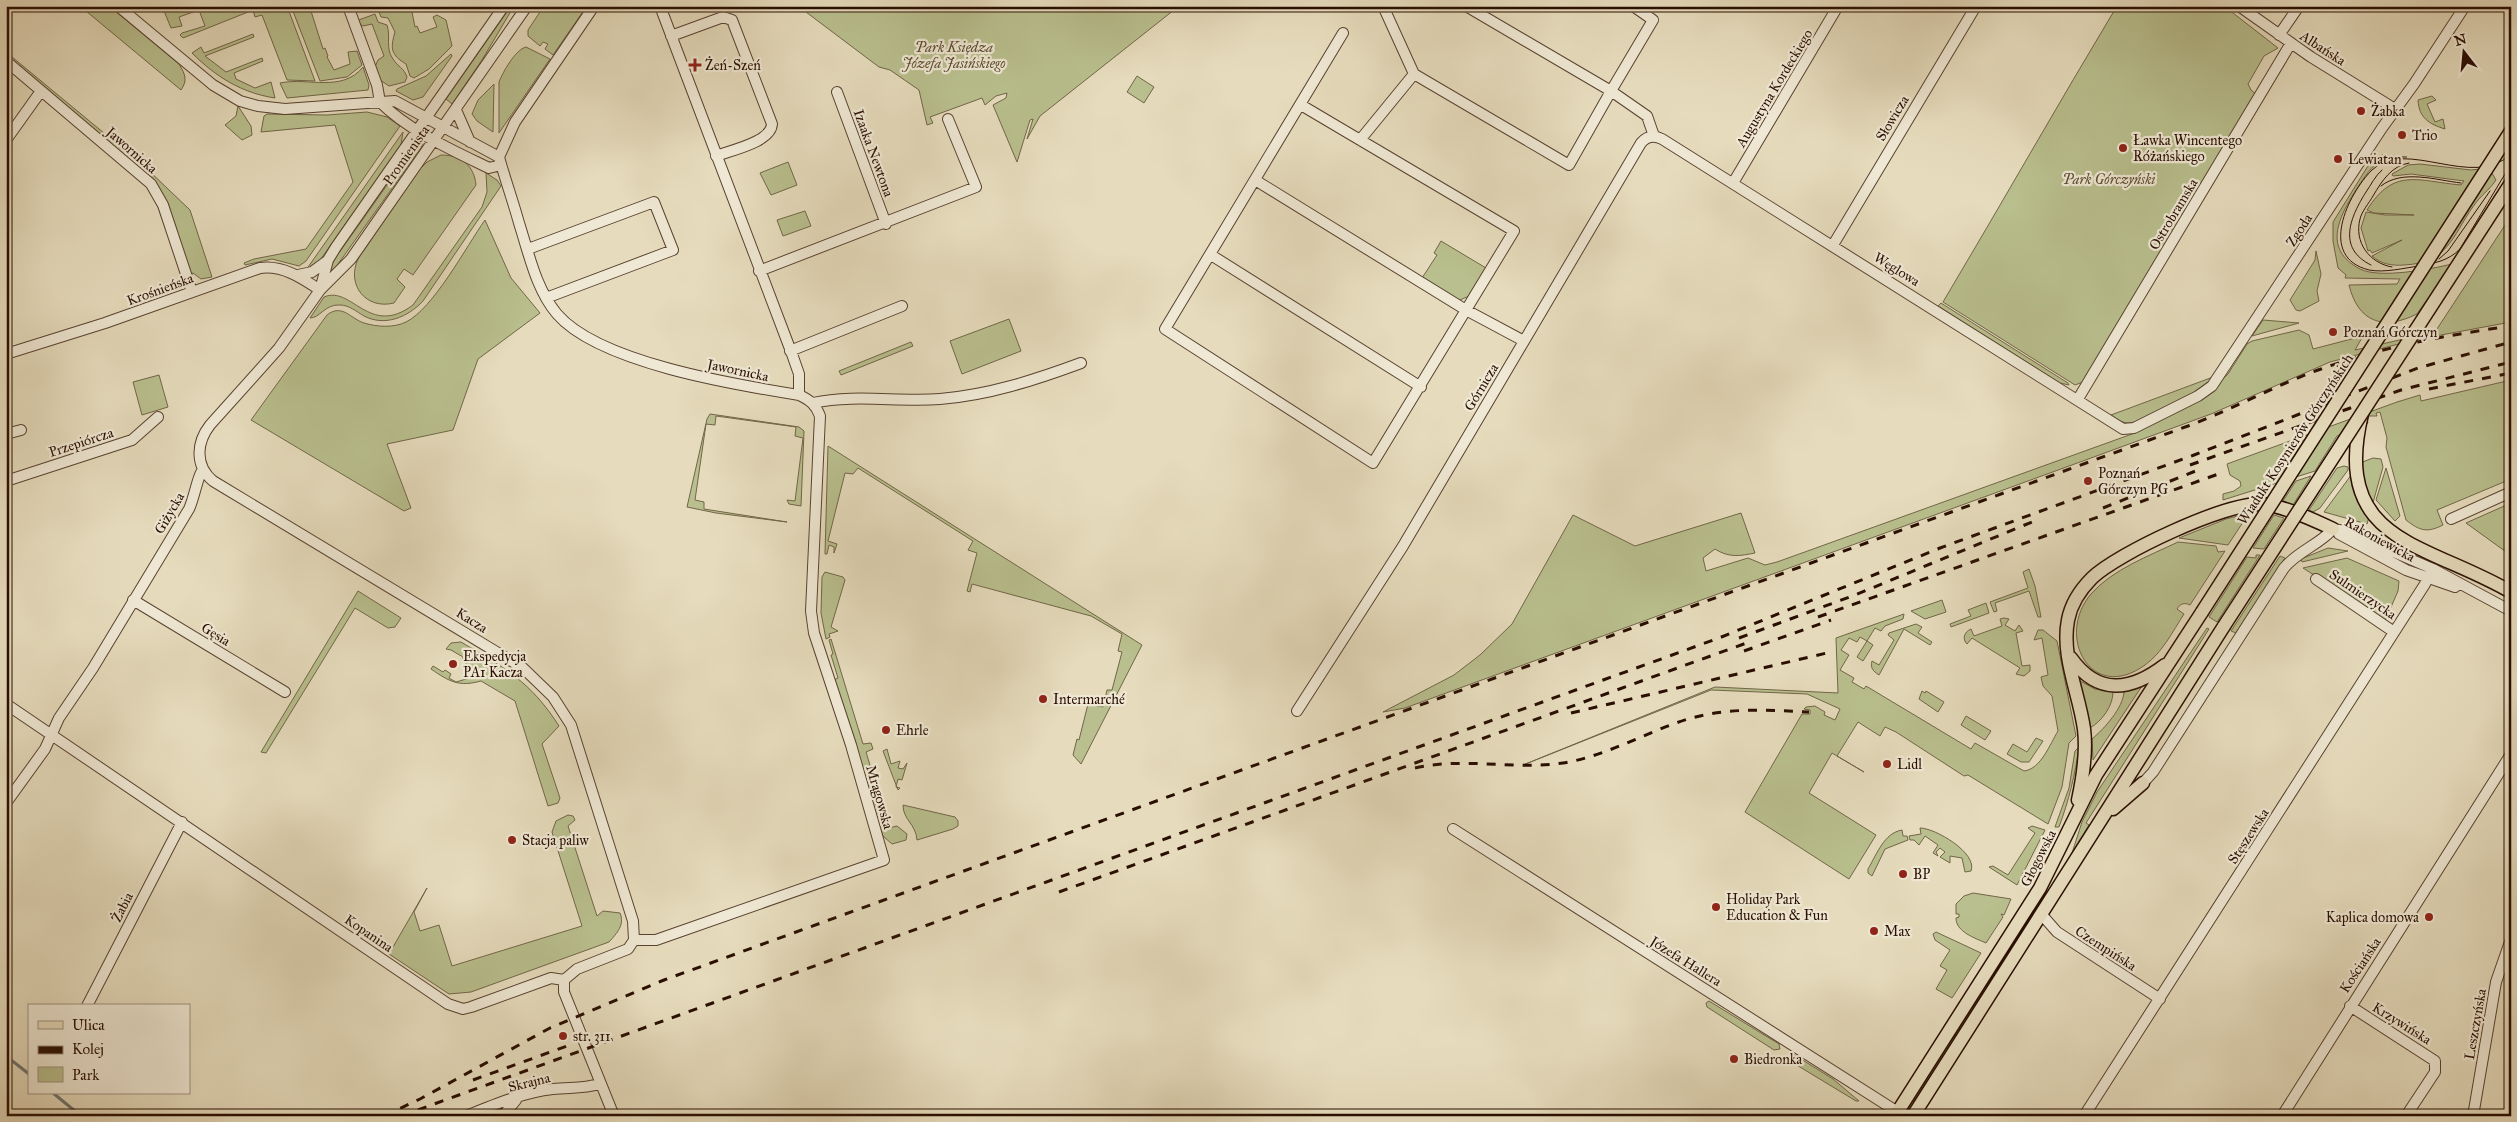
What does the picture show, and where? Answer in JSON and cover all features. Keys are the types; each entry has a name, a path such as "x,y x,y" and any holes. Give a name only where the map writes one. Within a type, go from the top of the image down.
{"main road":[{"name":"Wiadukt Kosynierów Górczyńskich","path":"2202,612 2511,131"},
{"path":"1913,1116 2042,916 2224,626 2511,183"},
{"path":"2363,411 2355,464 2357,482 2366,506 2389,531 2410,544 2511,592"},
{"path":"2072,822 2082,778 2086,747 2084,727 2068,654 2066,634 2069,616 2083,588 2102,570 2165,536 2226,512 2258,504 2312,520 2333,529"},
{"name":"Głogowska","path":"1899,1115 2040,888 2058,856 2072,822 2098,772 2202,612"},
{"path":"2068,654 2078,668 2090,678 2102,684 2115,686 2145,678 2174,655"},
{"path":"2104,818 2143,783"}],"street":[{"path":"118,6 213,85 240,101 258,106 285,109 395,101 470,142 500,161"},
{"path":"348,6 377,85 380,102 418,130 489,168 500,161 515,122 594,6"},
{"name":"Promienista","path":"298,275 312,272 328,260 504,6"},
{"name":"Promienista","path":"320,290 351,259 527,6"},
{"path":"660,6 799,374 800,396"},
{"path":"1384,6 1414,74 1569,165 1653,20 1633,6"},
{"path":"1466,6 1611,91 1647,116 1654,136"},
{"name":"Augustyna Kordeckiego","path":"1733,183 1838,6"},
{"name":"Słowicza","path":"1833,245 1976,6"},
{"name":"Albańska","path":"2239,6 2280,36 2395,109"},
{"path":"2280,36 2298,6"},
{"name":"Zgoda","path":"2123,429 2134,428 2198,396 2212,386 2465,6"},
{"path":"671,36 723,17 732,20 772,124 772,129 766,138 716,156"},
{"path":"1300,106 1514,231 1421,387 1373,463 1165,330 1343,33"},
{"name":"Ostrobramska","path":"2078,399 2291,43"},
{"name":"Jawornicka","path":"6,61 154,188 163,205 192,292"},
{"path":"1360,140 1414,74"},
{"path":"6,140 42,91"},
{"name":"Izaaka Newtona","path":"837,92 886,224"},
{"path":"456,110 470,142"},
{"path":"759,271 886,224 976,187 948,119"},
{"name":"Węglowa","path":"1654,136 1662,139 1833,245 2123,429"},
{"name":"Górnicza","path":"1297,711 1402,546 1641,143 1646,138 1654,136"},
{"name":"Jawornicka","path":"500,161 537,278 546,298 557,314 571,327 586,338 605,347 712,379 800,396 813,403"},
{"path":"1255,180 1466,310 1524,340"},
{"path":"528,249 654,202 673,250 546,298"},
{"path":"1211,255 1421,387"},
{"name":"Promienista","path":"320,290 328,260"},
{"name":"Krośnieńska","path":"6,354 105,323 260,268 277,268 298,275 320,290"},
{"name":"Giżycka","path":"6,803 45,749 59,718 93,668 189,509 196,494 198,476 203,470 199,449 203,434 279,348 320,290"},
{"path":"790,350 902,306"},
{"path":"813,403 835,398 939,399 984,393 1034,380 1081,363"},
{"name":"Mrągowska","path":"634,940 656,940 884,860 814,633 811,611 820,416 813,403"},
{"name":"Przepiórcza","path":"6,481 132,440 158,417"},
{"path":"6,434 21,430"},
{"name":"Kacza","path":"203,470 213,481 512,661 529,673 547,690 571,724 628,903 635,929 634,940"},
{"path":"2451,519 2511,492"},
{"path":"2143,783 2153,772 2284,568 2291,559 2326,537 2333,529"},
{"name":"Rakoniewicka","path":"2333,529 2382,546 2430,574 2511,611"},
{"name":"Stęszewska","path":"2084,1116 2430,574"},
{"name":"Sulmierzycka","path":"2316,579 2394,632"},
{"name":"Gęsia","path":"133,600 285,692"},
{"path":"6,704 52,733"},
{"name":"Kopanina","path":"52,733 455,1007 471,1007 551,978 564,980"},
{"name":"Kościańska","path":"2282,1116 2511,754"},
{"name":"Żabia","path":"88,1004 182,822"},
{"name":"Józefa Hallera","path":"1453,829 1899,1115"},
{"name":"Czempińska","path":"2042,916 2056,932 2160,999"},
{"name":"Leszczyńska","path":"2472,1116 2497,976 2511,939"},
{"path":"614,1116 599,1084 564,992 564,980 577,969 628,949 634,940"},
{"name":"Krzywińska","path":"2350,1006 2435,1061 2434,1072 2406,1116"},
{"name":"Skrajna","path":"466,1116 552,1089 587,1088 599,1084"},
{"path":"503,1116 517,1099"}],"green space":[{"path":"80,6 109,6 179,64 185,77 181,90"},
{"path":"162,6 287,6 315,81 287,80 262,15 255,17 253,10 183,38 180,35 182,33 205,26 199,10 179,17 182,26 171,28"},
{"path":"291,6 310,8 323,49 325,48 327,57 334,70 350,64 348,52 357,51 362,65 347,77 320,81"},
{"path":"384,6 418,6 419,9 412,12 415,27 417,26 420,33 437,27 433,17 437,15 446,20 452,46 429,69 414,78 410,76 406,64 397,58 393,51 392,43 395,32 388,18 381,17 379,12 384,9"},
{"path":"511,6 514,6 482,60 452,104 446,99"},
{"path":"544,6 587,6 553,55 545,49 548,44 543,42 540,46 528,36 528,30"},
{"name":"Park Księdza Józefa Jasińskiego","path":"798,6 1179,6 1040,116 1027,139 1033,119 1030,120 1017,162 993,105 1006,98 1007,93 996,96 985,105 982,98 930,117 933,123 927,125 919,90 890,70 879,67"},
{"name":"Park Górczyński","path":"2117,6 2224,6 2278,48 2264,56 2248,84 2256,94 2083,382 2075,385 1943,302"},
{"path":"375,14 378,22 387,25 389,51 395,62 406,74 405,82 389,86 380,80 375,67 378,60 384,56 372,24 363,26 356,21"},
{"path":"253,34 254,37 205,56 226,72 262,58 263,61 234,73 236,79 255,88 271,82 275,98 251,92 230,83 192,53 201,47 204,53"},
{"path":"526,47 550,59 499,133 499,82 506,67 518,52"},
{"path":"6,52 145,167 190,210 212,277 201,279 193,273 190,274 144,172 6,55"},
{"path":"451,54 452,56 423,97 413,100 396,91 426,76"},
{"path":"363,67 369,85 368,90 287,98 280,83 335,82 355,75"},
{"path":"1137,76 1154,87 1144,103 1127,92"},
{"path":"494,84 493,132 477,121 472,114 478,100"},
{"path":"2432,96 2436,100 2427,104 2435,122 2443,119 2445,129 2434,125 2420,111 2418,100"},
{"path":"238,106 251,126 252,135 242,140 225,125 236,116"},
{"path":"367,112 387,117 400,126 306,261 299,266 272,259 245,265 244,263 254,259 306,249 353,182 335,125 261,132 264,116 267,114 327,115"},
{"path":"403,132 401,145 318,263 306,270"},
{"path":"419,140 423,143 421,148 328,278 325,275 336,257"},
{"path":"441,155 455,157 465,162 475,178 476,185 413,275 404,269 397,279 405,287 394,303 375,303 367,299 357,286 355,269 358,259 420,169 427,162"},
{"path":"2382,155 2407,157 2381,161 2363,179 2344,211 2340,222 2337,232 2341,252 2348,261 2360,269 2369,272 2406,272 2452,264 2417,314 2393,322 2374,320 2366,315 2353,298 2349,285 2397,284 2400,279 2345,278 2346,275 2338,268 2333,241 2333,222 2371,161"},
{"path":"788,162 797,185 771,195 760,173"},
{"path":"2420,164 2471,170 2489,168 2496,180 2478,200 2442,252 2420,263 2391,265 2383,263 2372,256 2402,240 2372,253 2370,250 2368,251 2361,228 2366,212 2385,215 2414,215 2374,213 2367,210 2377,196 2387,187 2397,182 2408,180 2461,185 2464,181 2411,174 2393,176 2392,174 2408,165"},
{"path":"486,173 497,180 501,186 423,301 417,307 396,319 380,321 364,316 350,307 335,305 310,318 324,297 334,295 344,298 373,314 384,316 398,314 413,305 482,207 487,192"},
{"path":"805,211 811,226 783,236 777,220"},
{"path":"2511,216 2511,322 2414,340 2330,362 2211,414 1405,708 1383,712 1454,675 1480,655 1512,624 1573,515 1635,546 1741,513 1755,553 1735,556 1715,549 1703,558 1706,571 1748,558 1765,565 1777,562 2132,434 2202,399 2228,374 2247,344 2252,341 2299,330 2309,335 2313,349 2363,336 2355,350 2435,332"},
{"path":"485,220 511,278 540,313 478,359 453,430 387,444 411,508 404,511 251,420 327,315 332,312 342,311 364,323 380,326 391,326 406,322 416,315 438,291"},
{"path":"1441,241 1486,268 1471,295 1458,301 1422,278 1437,255 1434,253"},
{"path":"2316,251 2321,274 2317,291 2319,301 2300,311 2296,310 2290,300 2315,260"},
{"path":"1941,303 2069,385 2060,383 1938,306"},
{"path":"1009,319 1021,351 962,374 950,341"},
{"path":"2263,320 2299,323 2252,336"},
{"path":"911,342 913,346 841,375 839,371"},
{"path":"159,375 168,407 142,415 133,382"},
{"path":"2213,377 2198,390 2186,397 2137,421 2124,422 2111,415"},
{"path":"2511,380 2511,479 2437,510 2443,525 2437,528 2420,529 2406,520 2386,447 2387,438 2380,412 2376,413 2377,416 2366,416 2368,423 2337,436 2315,471 2223,500 2223,494 2234,491 2241,486 2240,481 2230,475 2227,464 2420,395 2421,401"},
{"path":"710,414 799,427 804,431 801,506 789,504 787,500 795,501 803,438 795,436 796,427 716,416 715,425 706,424 695,500 704,502 704,509 787,522 716,513 687,507 707,419"},
{"path":"828,446 1142,645 1081,764 1073,755 1077,739 1079,740 1088,704 1103,707 1107,690 1112,690 1122,652 1118,651 1122,634 1091,616 972,584 970,592 967,591 977,553 968,550 973,541 858,468 853,474 845,473 828,541 837,544 834,553 834,547 829,545 827,554 825,554"},
{"path":"2373,458 2381,459 2383,467 2367,524 2324,512 2360,463"},
{"path":"2348,467 2348,470 2320,508 2313,512 2309,510 2337,468"},
{"path":"2386,468 2400,516 2395,521 2376,500"},
{"path":"2311,476 2293,505 2283,501 2296,481"},
{"path":"2511,503 2511,551 2509,554 2466,523"},
{"path":"2249,513 2228,545 2179,538 2226,519"},
{"path":"2274,515 2284,518 2264,549 2253,548"},
{"path":"2178,542 2216,546 2218,552 2225,551 2190,605 2182,604 2179,606 2177,609 2184,614 2167,641 2151,660 2126,675 2109,676 2095,671 2084,660 2078,645 2077,628 2081,611 2091,594 2121,570"},
{"path":"2328,548 2348,551 2302,562 2301,559"},
{"path":"2256,555 2260,555 2217,622 2209,617 2247,557 2256,558"},
{"path":"2280,556 2285,558 2236,633 2231,631"},
{"path":"2347,558 2399,581 2398,591 2385,621 2303,568"},
{"path":"2029,569 2035,586 2041,617 2038,617 2029,591 1995,603 1997,611 1994,612 1990,602 2028,588 2023,572"},
{"path":"825,572 843,577 845,580 831,627 838,631 829,634 830,637 826,639 821,613 822,577"},
{"path":"358,591 401,618 395,627 388,628 355,608 266,753 261,752"},
{"path":"1942,600 1946,612 1925,619 1911,611"},
{"path":"1986,603 1989,613 1951,627 1950,624 1971,616 1968,610"},
{"path":"1904,614 1903,619 1885,626 1881,631 1875,628 1867,641 1860,637 1857,642 1849,638 1841,650 1849,655 1840,670 1854,678 1852,682 1864,689 1866,686 1971,749 1975,743 2024,771 2035,766 2040,761 2058,731 2052,696 2043,686 2041,677 2048,675 2042,638 2034,640 2038,630 2043,630 2057,641 2076,736 2069,743 2062,787 2048,824 1968,775 1964,776 1896,732 1885,727 1880,736 1858,722 1837,756 1832,753 1809,793 1876,835 1849,879 1745,812 1802,714 1810,714 1810,710 1804,709 1815,706 1825,712 1824,715 1835,720 1840,709 1807,694 1711,690 1523,765 1715,687 1838,693 1836,638"},
{"path":"2000,619 2009,619 2005,625 2015,631 2019,625 2023,631 2016,633 2022,666 2030,665 2030,671 2024,676 2016,674 2020,668 1972,638 1967,644 1964,638 1965,634 1971,629 1974,636 2002,626"},
{"path":"1916,624 1922,627 1918,633 1932,642 1930,645 1904,629 1879,675 1875,672 1872,667 1872,661 1879,665 1894,640 1888,635 1889,633"},
{"path":"2207,628 2209,629 2086,823 2089,825 2072,853 2082,822 2097,792"},
{"path":"831,639 863,744 871,743 873,749 866,752 889,828 897,826 907,834 906,840 892,844 883,836 834,680 838,678 831,655 833,654 829,640"},
{"path":"1867,641 1873,645 1863,661 1857,657"},
{"path":"461,642 516,677 538,698 559,726 542,744 560,798 558,803 548,806 515,701 481,681 473,683 455,682 431,669 433,666 443,672 445,670 451,674 449,678 456,682 473,677 477,670 462,661 463,657 446,649 451,643"},
{"path":"2080,681 2095,689 2113,692 2111,703 2106,713 2090,728"},
{"path":"2142,686 2093,760 2092,739 2117,711 2124,692"},
{"path":"1922,691 1925,693 1926,691 1944,702 1938,712 1919,699"},
{"path":"1966,716 1991,731 1985,740 1961,725"},
{"path":"2036,738 2043,741 2029,762 2021,762 2007,754 2013,744 2027,752"},
{"path":"2079,747 2066,807 2059,827 2055,827 2069,788 2075,751"},
{"path":"887,749 891,764 900,761 898,768 903,769 907,763 902,780 898,779 896,786 883,751"},
{"path":"903,805 955,817 958,821 958,826 917,840 914,830 905,815"},
{"path":"568,815 573,816 575,820 568,826 597,916 603,911 620,913 621,925 609,942 471,992 449,994 389,954 427,888 414,912 420,931 439,925 452,966 582,926 552,832 556,821"},
{"path":"2032,826 2045,830 2017,885 1989,867 1993,866 2008,875 2035,833 2028,828"},
{"path":"1920,828 1945,837 1962,849 1971,864 1971,871 1965,872 1962,858 1950,856 1950,863 1940,857 1945,852 1940,848 1936,852 1938,856 1933,853 1938,845 1925,836 1919,845 1914,840 1910,840 1909,836 1921,834"},
{"path":"1902,830 1903,836 1907,836 1908,840 1885,849 1872,876 1868,873 1868,869 1882,845 1890,835"},
{"path":"1973,893 2011,899 2004,915 2001,914 2003,917 1986,943 1967,934 1957,923 1956,918 1959,917 1959,914 1956,914 1956,904 1964,896"},
{"path":"1936,932 1981,953 1952,998 1936,989 1947,970 1940,966 1950,950 1935,940 1933,934"},
{"path":"2019,935 2021,937 1914,1102 1912,1101"},
{"path":"1709,1001 1779,1044 1780,1049 1774,1050 1707,1007 1706,1003"},
{"path":"1793,1054 1833,1079 1859,1101 1856,1101 1790,1061"}],"waterway":[{"path":"6,1056 28,1073"},
{"path":"54,1094 81,1116"}],"tram line":[{"path":"2511,154 2496,164 2478,167 2459,167 2421,160 2403,159 2386,161 2372,170 2363,181 2347,209 2342,224 2341,239 2344,252 2353,263 2375,271 2419,266 2446,259 2460,249 2511,164"},
{"path":"2392,267 2376,261 2365,250 2359,236 2360,219 2362,213 2388,175 2397,167 2409,163"},
{"path":"2371,265 2360,258 2353,250 2350,241 2350,231 2360,201 2382,170"},
{"path":"2381,186 2389,181 2409,177 2461,183"},
{"path":"2439,259 2448,251 2490,191"}],"railway":[{"path":"384,1116 420,1099 550,1028 664,980 2188,426 2321,369 2367,354 2415,343 2511,326"},
{"path":"401,1116 1719,638 1940,548 2194,455 2418,368 2511,342"},
{"path":"2190,465 2401,390 2511,362"},
{"path":"2429,389 2511,373"},
{"path":"2103,508 2203,468"},
{"path":"1818,617 2224,472"},
{"path":"1739,638 1855,595 2032,522"},
{"path":"1744,651 1831,620"},
{"path":"1059,892 1752,641"},
{"path":"1571,713 1831,652"},
{"path":"1415,768 1470,763 1526,765 1563,763 1595,755 1672,724 1703,715 1749,710 1809,712"},
{"path":"473,1080 567,1046"}],"place":[{"name":"Żeń-Szeń","path":"695,65"},
{"name":"Żabka","path":"2361,111"},
{"name":"Trio","path":"2402,135"},
{"name":"Ławka Wincentego Różańskiego","path":"2123,148"},
{"name":"Lewiatan","path":"2338,159"},
{"name":"Poznań Górczyn","path":"2333,332"},
{"name":"Poznań Górczyn PG","path":"2088,481"},
{"name":"Ekspedycja PA1 Kacza","path":"453,664"},
{"name":"Intermarché","path":"1043,699"},
{"name":"Ehrle","path":"886,730"},
{"name":"Lidl","path":"1887,764"},
{"name":"Stacja paliw","path":"512,840"},
{"name":"BP","path":"1903,874"},
{"name":"Holiday Park Education & Fun","path":"1716,907"},
{"name":"Kaplica domowa","path":"2429,917"},
{"name":"Max","path":"1874,931"},
{"name":"str. 311","path":"563,1036"},
{"name":"Biedronka","path":"1734,1059"}]}
